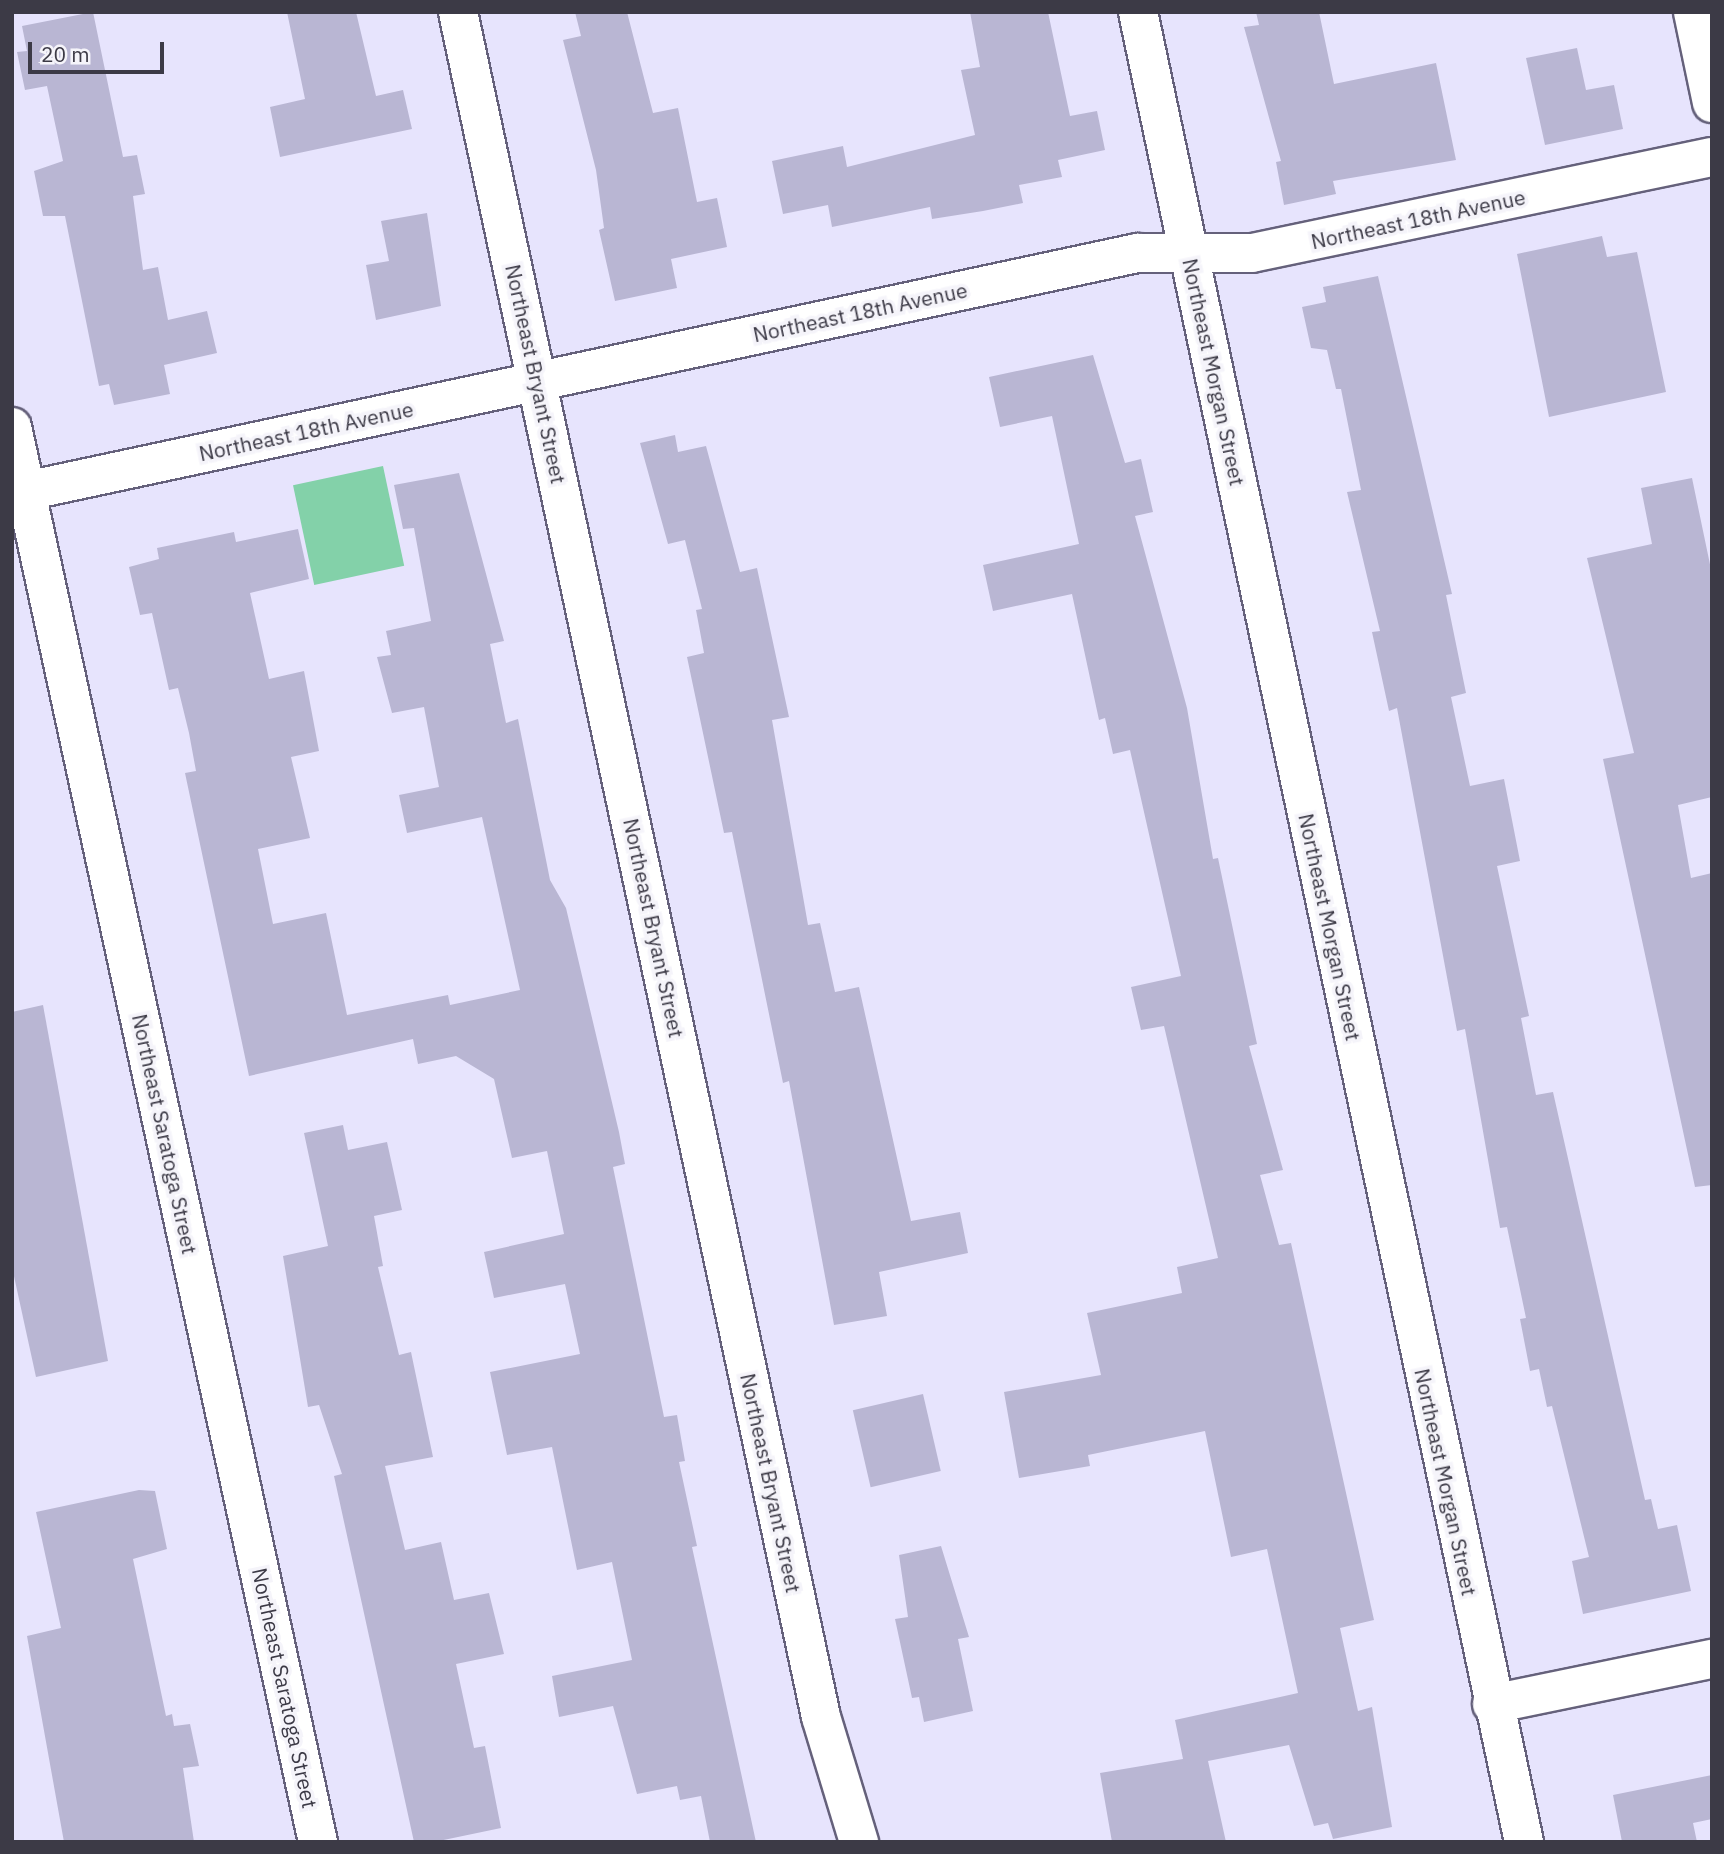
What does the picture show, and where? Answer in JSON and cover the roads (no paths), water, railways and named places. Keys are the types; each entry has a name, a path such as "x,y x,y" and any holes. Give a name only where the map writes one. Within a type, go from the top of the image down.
{"street":[{"name":"Northeast Bryant Street","path":"458,12 821,1717 859,1842"},
{"name":"Northeast Morgan Street","path":"1139,12 1524,1842"},
{"path":"1693,12 1712,103"},
{"name":"Northeast 18th Avenue","path":"19,492 1137,253 1252,253 1712,157"},
{"name":"Northeast Saratoga Street","path":"12,427 19,492 318,1842"},
{"path":"1493,1704 1712,1659"}]}
